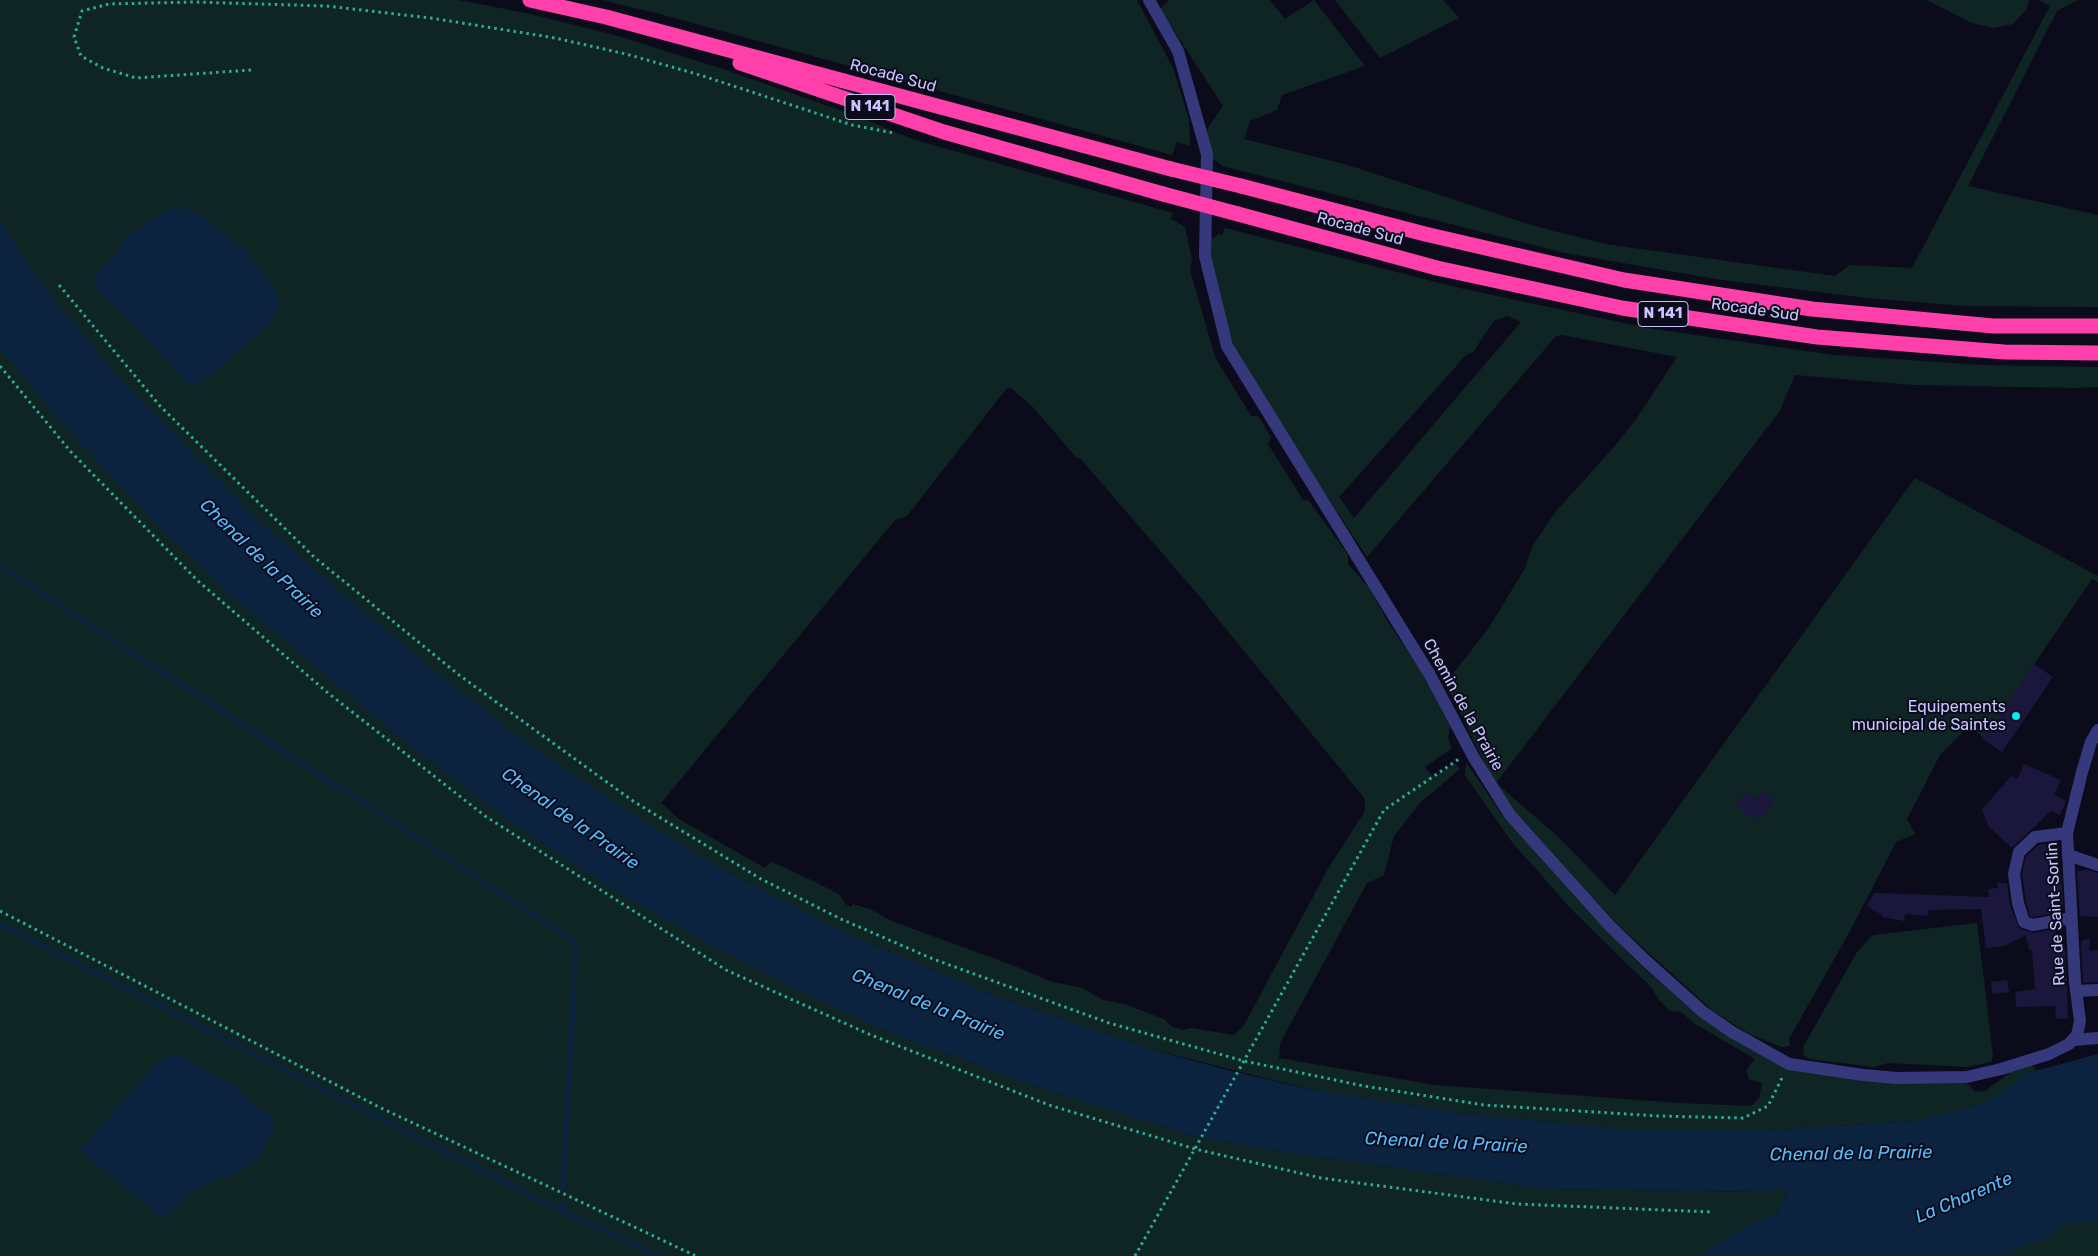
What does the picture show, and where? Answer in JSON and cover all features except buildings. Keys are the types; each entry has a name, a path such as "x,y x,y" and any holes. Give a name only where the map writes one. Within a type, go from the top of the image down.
{"highway":[{"name":"Rocade Sud","path":"530,0 606,17 1171,170 1241,186 1425,234 1624,280 1812,309 1993,326 2098,326"},
{"name":"Rocade Sud","path":"606,17 944,132 1163,194 1437,268 1622,308 1817,337 2004,352 2098,353"}],"street":[{"name":"Chemin de la Prairie","path":"1149,0 1178,52 1207,154 1205,256 1227,346 1430,675 1470,751 1510,815 1571,884 1645,960 1703,1012 1732,1032 1789,1064 1897,1078 1967,1077 2049,1054 2074,1040"},
{"name":"Rue de Saint-Sorlin","path":"2074,1040 2080,1020 2076,991 2067,833 2091,742 2098,730"},
{"path":"2067,833 2035,838 2019,852 2014,874 2018,903 2024,922 2033,925 2071,918"},
{"path":"2068,855 2098,865"},
{"path":"2076,991 2098,990"},
{"path":"2074,1040 2098,1038"}],"path":[{"path":"251,70 136,78 103,68 80,56 74,37 82,12 109,4 194,2 326,6 422,16 555,38 626,54 700,75 852,125 886,133 904,133"},
{"path":"59,285 160,406 314,557 459,675 633,801 761,879 841,919 924,955 1109,1023 1244,1062 1364,1086 1484,1105 1658,1116 1743,1118 1768,1106 1789,1064"},
{"path":"0,366 71,452 198,581 328,693 485,816 726,970 871,1036 1049,1105 1195,1149 1321,1178 1517,1204 1712,1212"},
{"path":"1135,1256 1384,810 1470,751"},
{"path":"0,911 379,1106 696,1256"}],"green space":[{"path":"0,0 458,0 526,13 618,36 726,70 859,117 912,139 1173,213 1171,219 1185,227 1192,259 1190,270 1215,357 1251,416 1258,416 1271,437 1268,444 1303,500 1309,501 1348,555 1348,564 1369,588 1388,622 1427,680 1450,726 1448,739 1452,748 1425,767 1433,777 1454,763 1460,769 1420,803 1394,836 1384,875 1367,883 1280,1043 1279,1058 1435,1085 1680,1103 1751,1106 1759,1098 1762,1083 1749,1079 1746,1070 1755,1059 1694,1023 1681,1012 1670,1011 1659,1000 1652,988 1575,913 1511,841 1465,775 1466,762 1502,815 1639,964 1705,1021 1769,1058 1956,1081 1969,1085 1975,1092 1985,1091 2011,1072 2031,1063 2036,1071 2028,1073 1985,1103 1917,1121 1767,1130 1629,1130 1460,1113 1308,1089 1147,1048 987,993 847,934 711,863 629,812 529,745 445,680 262,524 119,378 40,283 0,222","holes":["1007,388 1011,388 1032,406 1076,457 1081,459 1200,597 1365,799 1365,811 1329,867 1243,1027 1234,1035 1191,1028 1183,1030 1171,1026 1164,1019 1124,1004 1103,1000 1082,988 1049,981 1020,968 894,922 870,909 853,904 851,907 845,904 839,894 772,862 765,868 679,819 661,803 895,520 907,516"]},
{"path":"602,0 1137,0 1173,68 1189,119 1190,146 1177,142 1172,155 660,14"},
{"path":"1169,0 1270,0 1285,19 1314,0 1365,66 1282,95 1277,110 1250,121 1244,139 1348,165 1528,224 1605,244 1835,276 1850,265 1912,268 2050,6 2038,0 2077,0 2057,11 1968,186 2098,215 2098,307 1964,306 1867,298 1722,280 1565,253 1222,166 1211,157 1207,129 1223,106 1160,9"},
{"path":"1335,0 1443,0 1459,18 1380,58"},
{"path":"1927,0 2029,0 2026,10 2013,24 1994,28 1972,23"},
{"path":"1225,228 1455,287 1647,328 1834,355 1982,365 2098,367 2098,387 2075,388 1914,385 1795,375 1779,412 1496,783 1556,835 1615,895 1915,478 2098,576 2098,582 2092,579 1984,738 1969,726 1940,755 1907,819 1915,834 1896,842 1850,931 1789,1039 1790,1046 1782,1047 1751,1035 1713,1011 1619,926 1513,811 1495,784 1446,683 1488,629 1524,570 1533,545 1557,510 1614,447 1637,418 1677,357 1562,335 1556,336 1367,557 1245,371 1235,349 1223,314 1209,256 1211,239 1219,234 1222,235","holes":["1507,316 1521,322 1354,518 1339,497 1466,355 1473,352 1494,321"]},
{"path":"0,348 69,431 153,520 232,596 410,746 511,822 705,942 804,993 888,1032 1036,1086 1193,1136 1270,1150 1547,1189 1768,1192 1779,1185 1787,1195 1776,1215 1750,1224 1697,1256 0,1256"},
{"path":"1977,923 1993,1056 1991,1062 1967,1067 1888,1063 1874,1067 1810,1059 1804,1056 1803,1047 1857,952 1873,935"},
{"path":"2098,1183 2098,1256 1953,1256"}],"water":[{"path":"185,208 199,214 245,249 276,291 280,303 269,325 200,384 186,382 129,320 97,290 93,282 100,269 121,247 124,238 167,209"},
{"path":"0,222 40,283 119,378 262,524 358,607 445,680 529,745 629,812 711,863 847,934 987,993 1147,1048 1227,1070 1308,1089 1460,1113 1629,1130 1767,1130 1917,1121 1985,1103 2028,1073 2098,1054 2098,1221 2067,1224 2041,1242 2021,1245 2006,1256 1697,1256 1750,1224 1776,1215 1787,1195 1779,1186 1768,1192 1547,1189 1270,1150 1193,1136 1036,1086 888,1032 804,993 705,942 607,885 511,822 410,746 232,596 153,520 69,431 0,348"},
{"path":"177,1054 231,1084 257,1107 275,1117 273,1130 257,1161 230,1177 219,1177 193,1192 168,1216 159,1216 80,1150 159,1060"}],"waterway":[{"path":"0,566 576,942 563,1189"},
{"path":"0,924 563,1212 660,1256"},
{"path":"563,1201 563,1212"}],"place":[{"name":"Equipements municipal de Saintes","path":"2016,716"}],"water label":[{"name":"Chenal de la Prairie","path":"261,559"},
{"name":"Chenal de la Prairie","path":"570,819"},
{"name":"Chenal de la Prairie","path":"928,1005"},
{"name":"Chenal de la Prairie","path":"1446,1143"},
{"name":"Chenal de la Prairie","path":"1851,1154"},
{"name":"La Charente","path":"1964,1198"}]}
